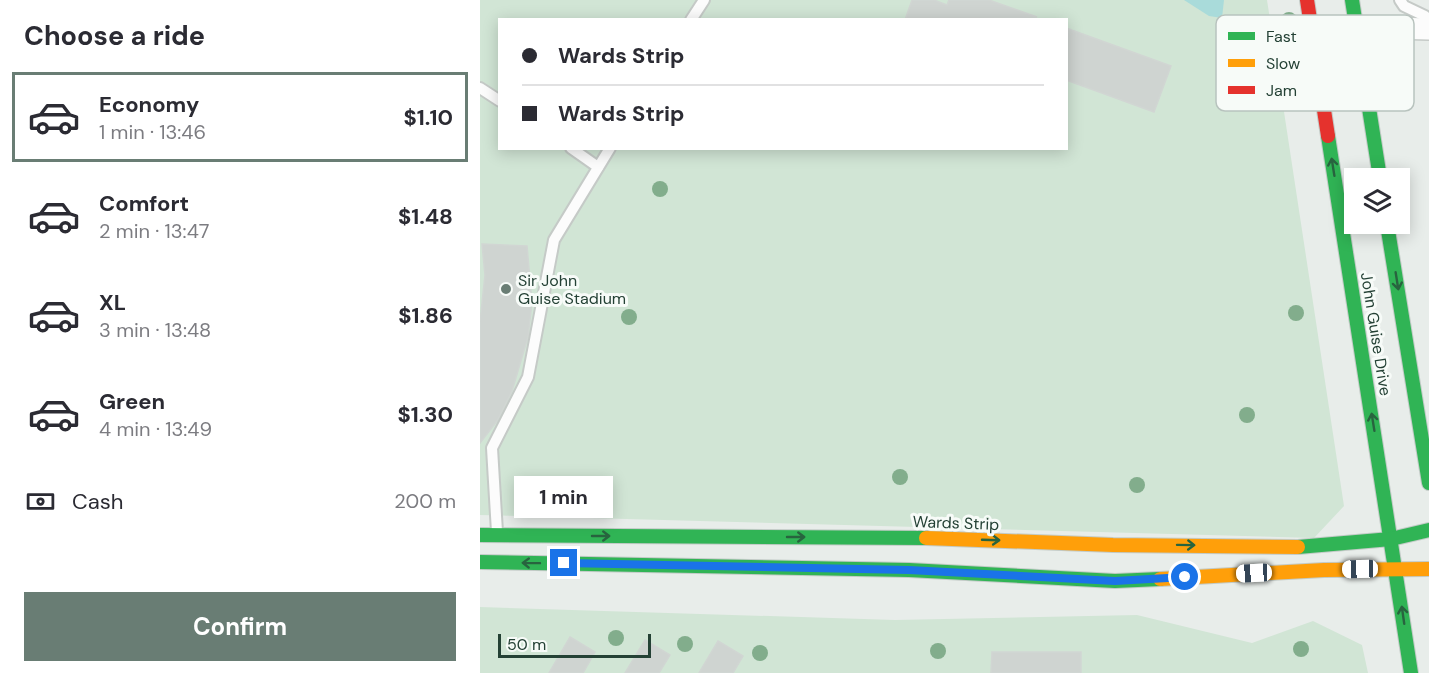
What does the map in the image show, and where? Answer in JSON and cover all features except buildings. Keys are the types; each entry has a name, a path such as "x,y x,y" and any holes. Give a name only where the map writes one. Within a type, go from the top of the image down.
{"main road":[{"name":"John Guise Drive","path":"1307,0 1309,15"},
{"path":"1352,0 1354,15"},
{"name":"John Guise Drive","path":"1324,111 1411,673"},
{"path":"1369,111 1378,168"},
{"name":"John Guise Drive","path":"1389,234 1429,483"},
{"name":"Wards Strip","path":"480,562 496,549 912,538 1320,547 1391,539 1429,530"},
{"name":"Wards Strip","path":"480,535 496,549 1115,581 1396,568 1429,569"}],"lane":[{"path":"692,18 704,0"},
{"path":"1400,0 1404,6 1427,23"},
{"path":"480,88 498,100"},
{"path":"574,150 598,167"},
{"path":"496,549 492,448 528,377 554,240 609,150"}],"green space":[{"name":"Sir John Guise Stadium","path":"480,0 1267,0 1269,15 1216,15 1216,111 1284,111 1344,506 1314,538 480,515"},
{"path":"480,607 895,620 1137,615 1252,643 1313,621 1362,645 1368,673 480,673"}],"water":[{"path":"1184,0 1224,0 1222,15 1209,16"}],"traffic: fast":[{"path":"1352,0 1354,15"},
{"path":"1369,111 1378,168"},
{"path":"1328,136 1411,673"},
{"path":"1389,234 1429,483"},
{"path":"1298,547 1391,539 1429,530"},
{"path":"480,535 926,538"},
{"path":"480,562 909,570 1115,581 1160,579"}],"traffic: slow":[{"path":"926,538 1113,545 1298,547"},
{"path":"1160,579 1324,570 1429,569"}],"traffic: jam":[{"path":"1307,0 1309,15"},
{"path":"1324,111 1328,136"}],"place":[{"name":"Sir John Guise Stadium","path":"506,289"}],"route":[{"path":"564,563 909,570 1115,581 1185,577"}]}
